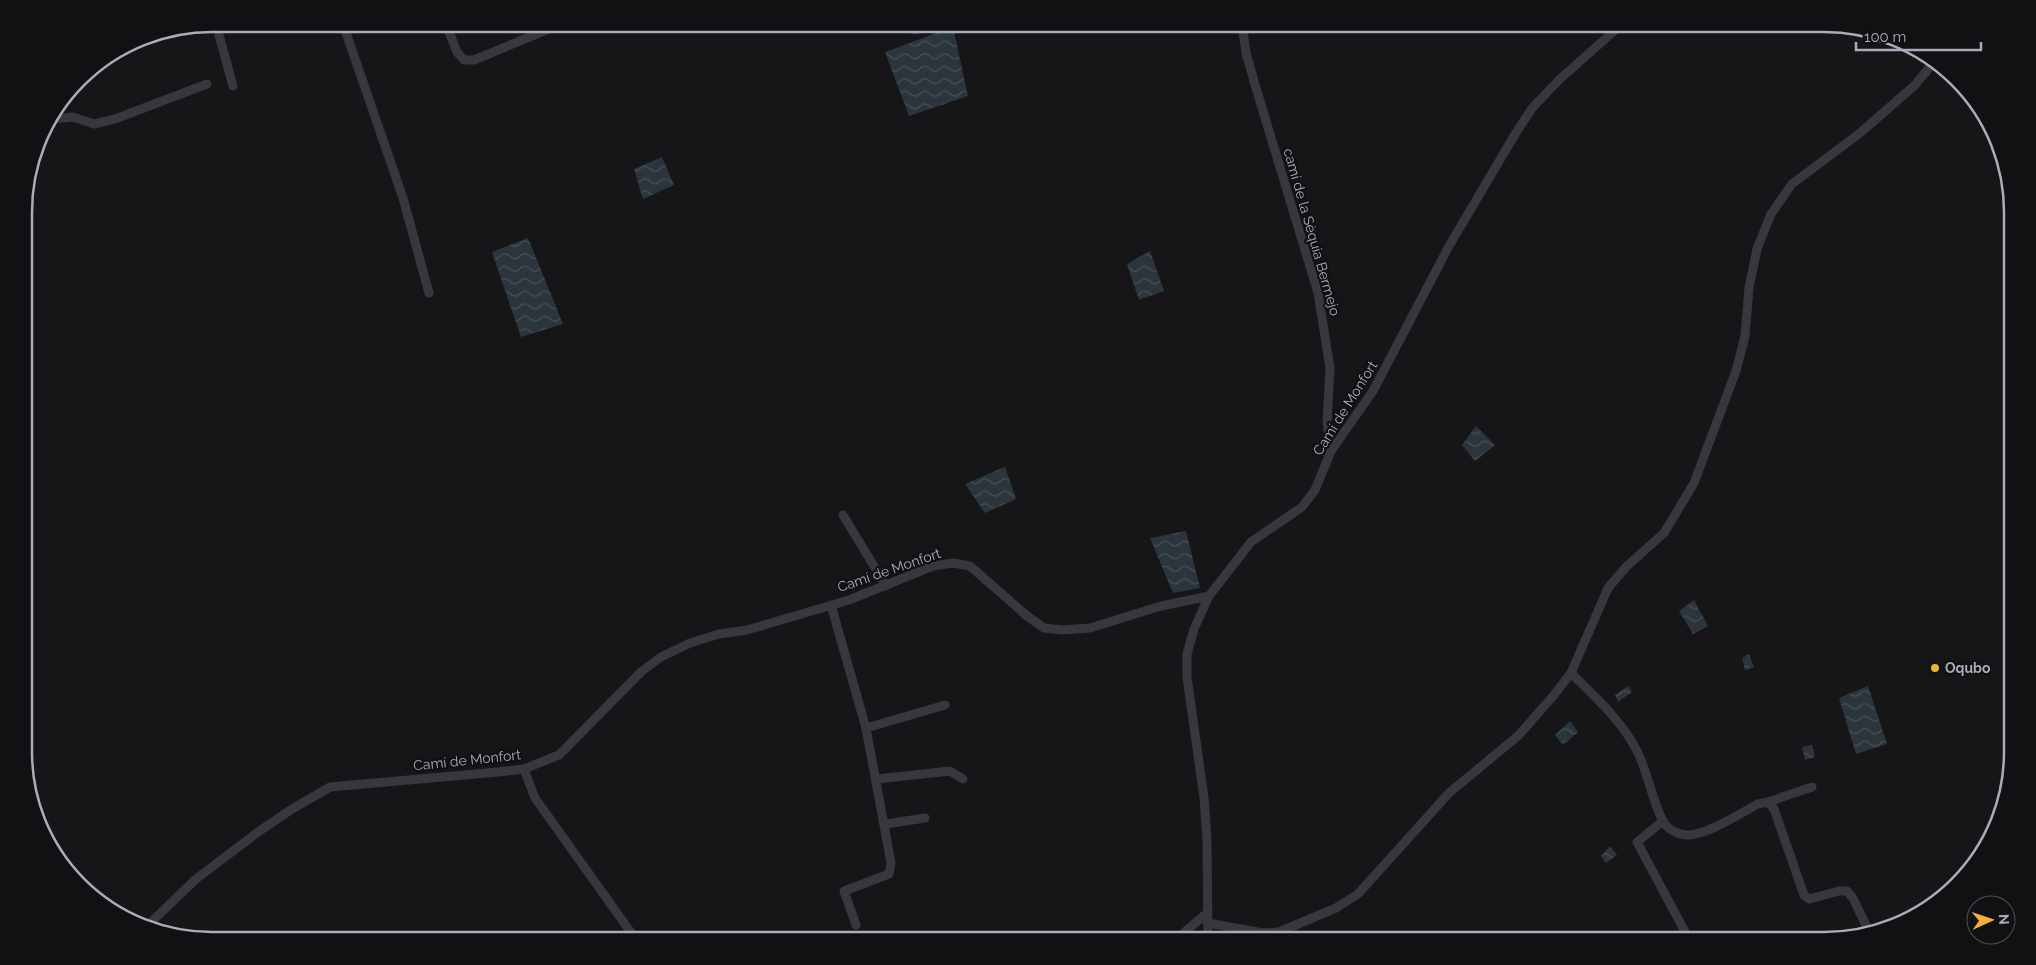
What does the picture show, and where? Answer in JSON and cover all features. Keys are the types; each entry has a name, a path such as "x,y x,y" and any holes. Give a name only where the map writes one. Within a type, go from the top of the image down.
{"street":[{"path":"218,32 232,86"},
{"path":"346,32 403,198 429,293"},
{"path":"449,32 457,52 464,60 474,60 542,32"},
{"name":"camí de la Sèquia Bermejo","path":"1244,32 1254,79 1318,293 1330,368 1327,422 1330,451"},
{"name":"Camí de Monfort","path":"152,922 196,880 258,832 330,787 524,769 558,755 623,688 661,657 690,643 720,634 747,630 831,605 886,586 933,566 953,563 970,566 1013,604 1044,628 1062,630 1090,628 1161,606 1209,596 1251,542 1302,507 1315,490 1330,451 1373,392 1449,246 1517,131 1533,107 1560,79 1613,32"},
{"path":"1279,932 1336,908 1358,894 1449,793 1519,735 1572,673 1608,588 1626,567 1664,533 1694,483 1736,371 1745,336 1749,288 1757,249 1771,214 1792,184 1860,133 1914,86 1930,67"},
{"path":"60,116 73,117 94,124 115,119 207,84"},
{"path":"843,515 886,586"},
{"path":"1208,932 1206,820 1187,677 1187,654 1194,629 1209,596"},
{"path":"831,605 866,728 886,824 891,864 889,874 844,891 856,925"},
{"path":"1572,673 1603,706 1635,747 1646,769 1663,821 1671,830 1688,835 1701,833 1758,804 1812,786"},
{"path":"866,728 945,705"},
{"path":"524,769 535,798 631,932"},
{"path":"877,778 950,771 963,779"},
{"path":"1768,802 1774,809 1804,895 1810,899 1839,891 1847,891 1853,898 1867,927"},
{"path":"886,824 925,818"},
{"path":"1663,821 1637,842 1685,932"},
{"path":"1187,932 1207,918 1259,932"},
{"path":"625,924 626,932"}],"water":[{"path":"939,32 954,32 968,96 909,116 885,52"},
{"path":"662,157 674,185 643,199 634,169"},
{"path":"528,238 563,324 521,337 492,252"},
{"path":"1150,251 1164,291 1139,300 1127,264"},
{"path":"1476,426 1495,445 1475,461 1462,445"},
{"path":"1005,467 1016,499 985,513 965,484"},
{"path":"1186,531 1200,588 1173,593 1150,538"},
{"path":"1694,600 1708,626 1693,634 1679,611"},
{"path":"1749,654 1754,667 1745,670 1742,658"},
{"path":"1628,686 1632,692 1618,702 1615,695"},
{"path":"1868,686 1887,744 1856,754 1839,698"},
{"path":"1570,721 1578,732 1563,745 1555,735"},
{"path":"1812,745 1815,757 1805,760 1802,747"},
{"path":"1610,846 1617,855 1606,863 1601,856"}],"place":[{"name":"Oqubo","path":"1935,668"}]}
